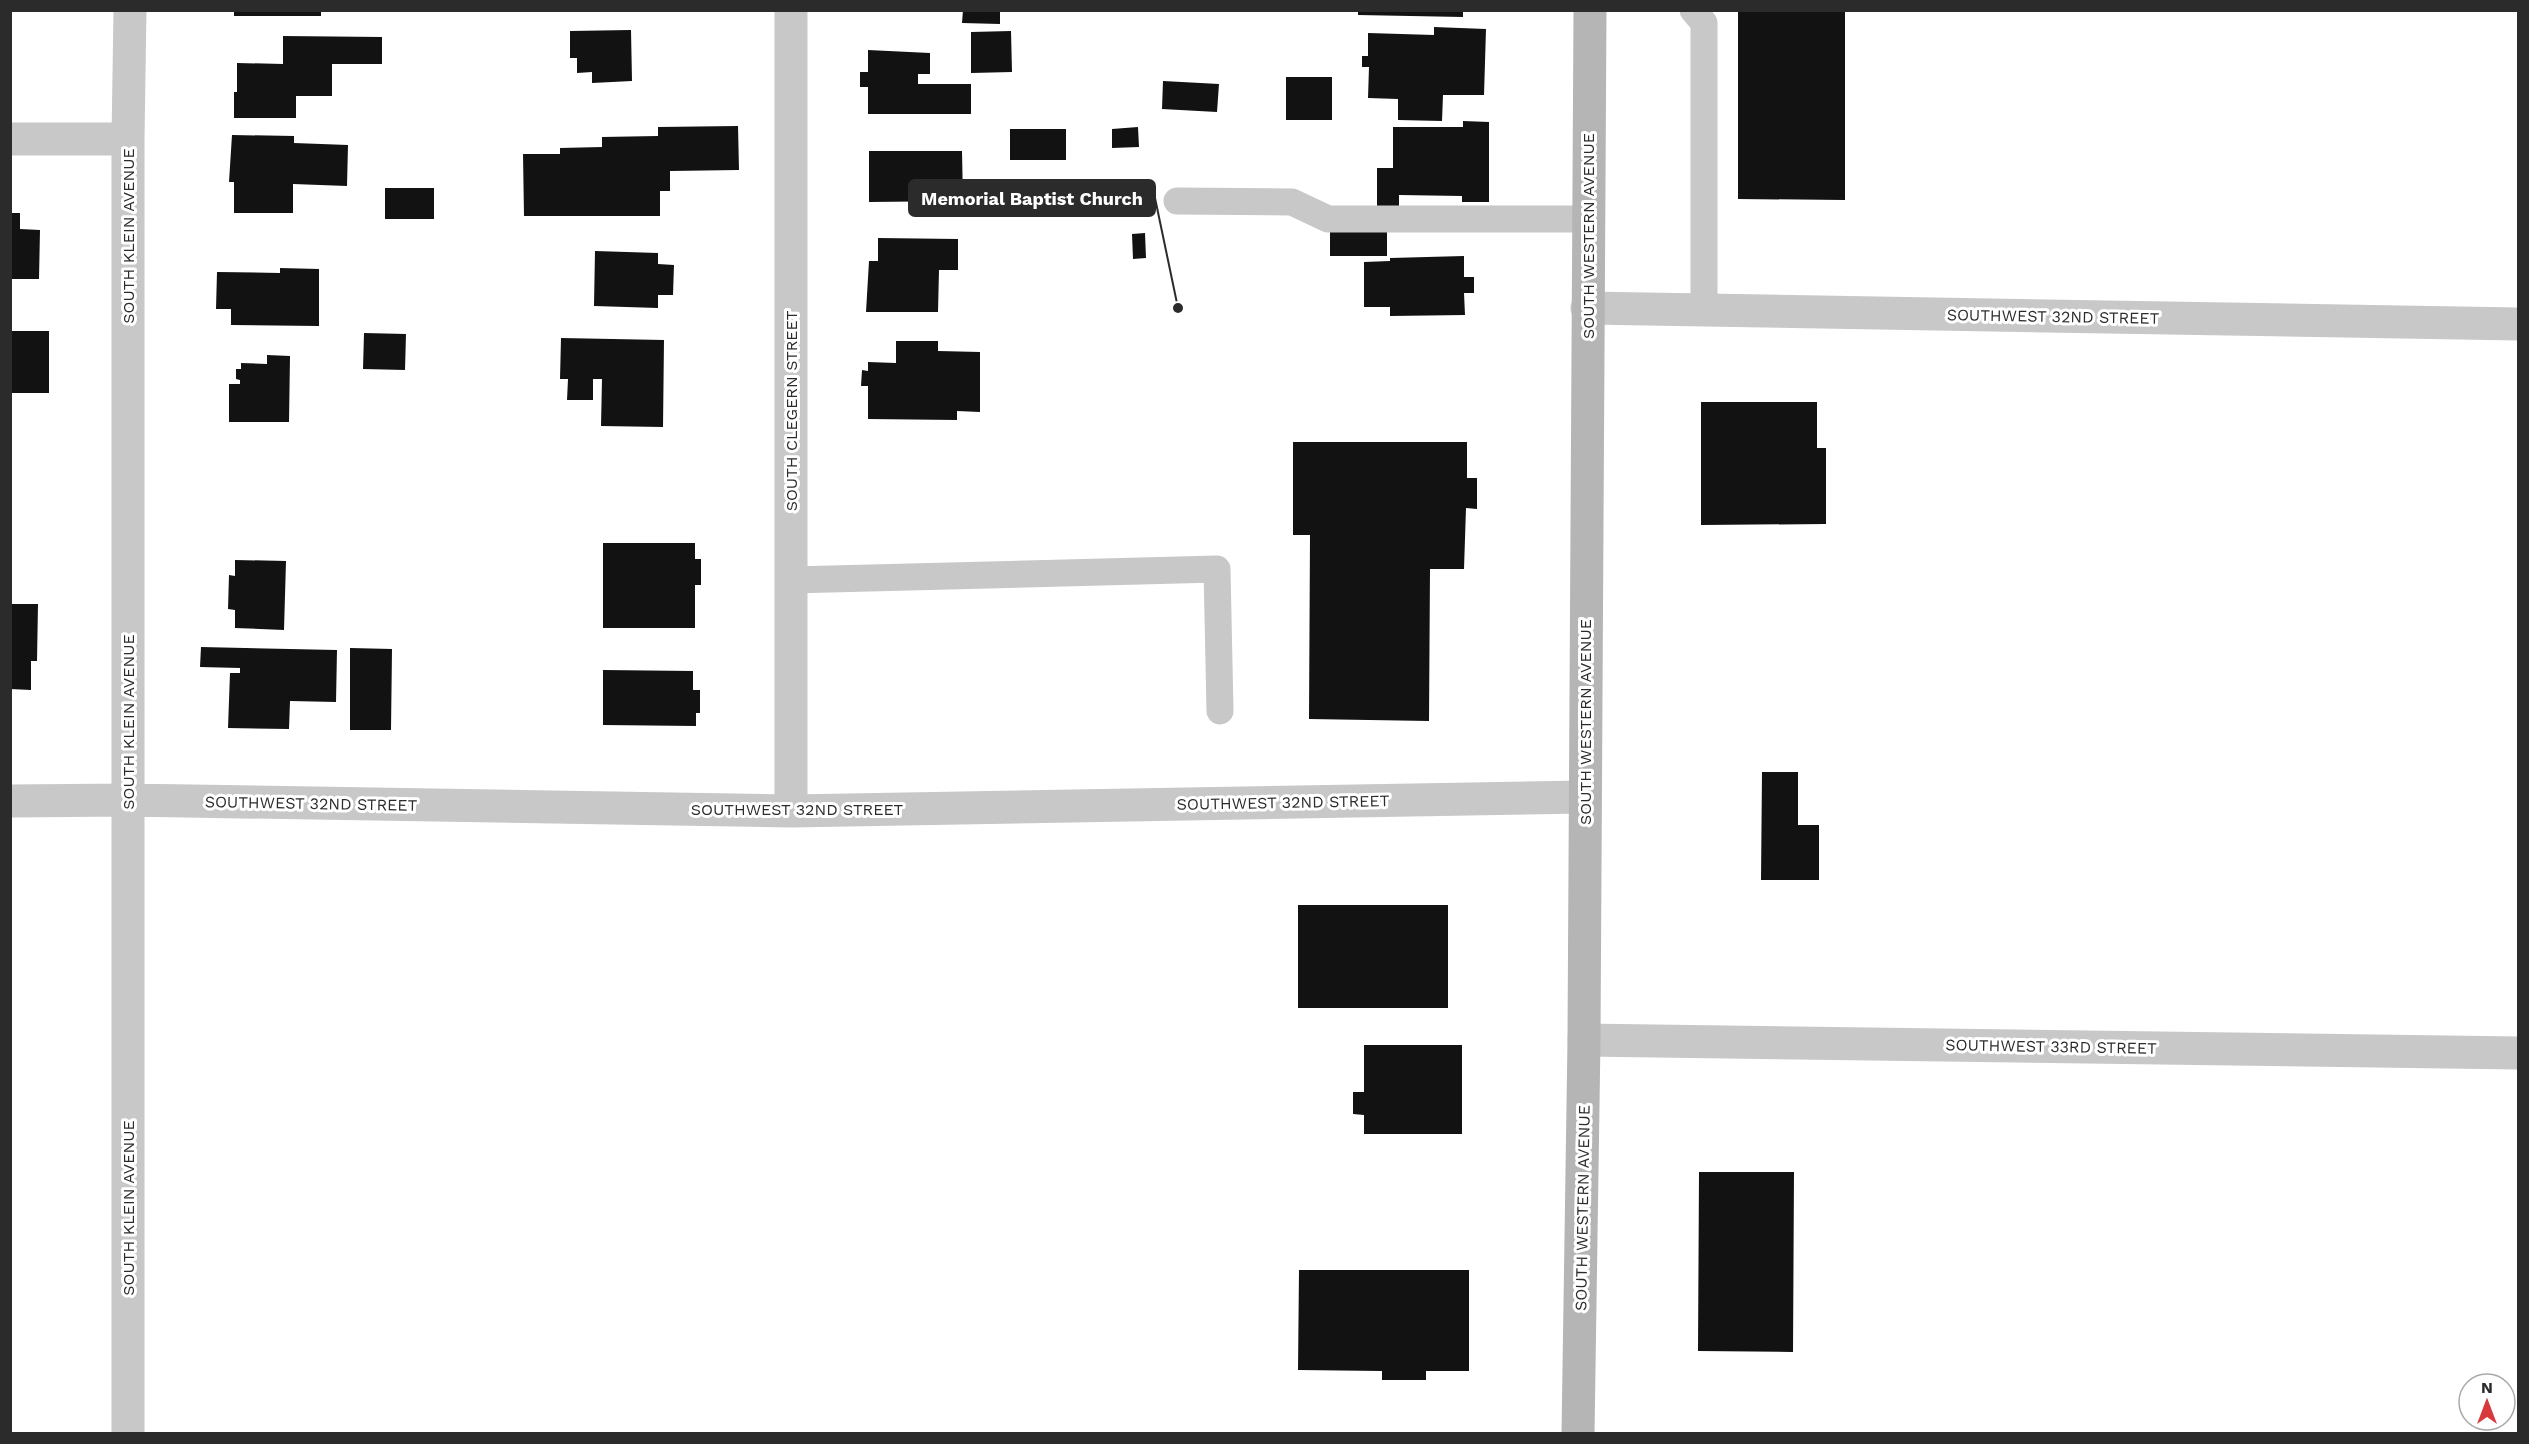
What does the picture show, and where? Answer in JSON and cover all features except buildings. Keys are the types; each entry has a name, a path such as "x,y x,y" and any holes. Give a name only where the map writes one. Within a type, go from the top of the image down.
{"main road":[{"name":"SOUTH WESTERN AVENUE","path":"1578,1434 1584,1040 1590,10"}],"street":[{"name":"SOUTH KLEIN AVENUE","path":"128,1434 128,139 130,10"},
{"name":"SOUTH CLEGERN STREET","path":"791,10 791,811"},
{"path":"10,139 128,139"},
{"name":"SOUTHWEST 32ND STREET","path":"1587,308 2518,324"},
{"name":"SOUTHWEST 32ND STREET","path":"10,801 128,800 791,811 1584,797"},
{"name":"SOUTHWEST 33RD STREET","path":"1584,1040 2518,1053"}],"lane":[{"path":"1693,10 1704,23 1704,310"},
{"path":"1178,201 1292,202 1328,219 1588,219"},
{"path":"791,580 1217,569 1220,711"}],"place":[{"name":"Memorial Baptist Church","path":"1178,308"}]}
